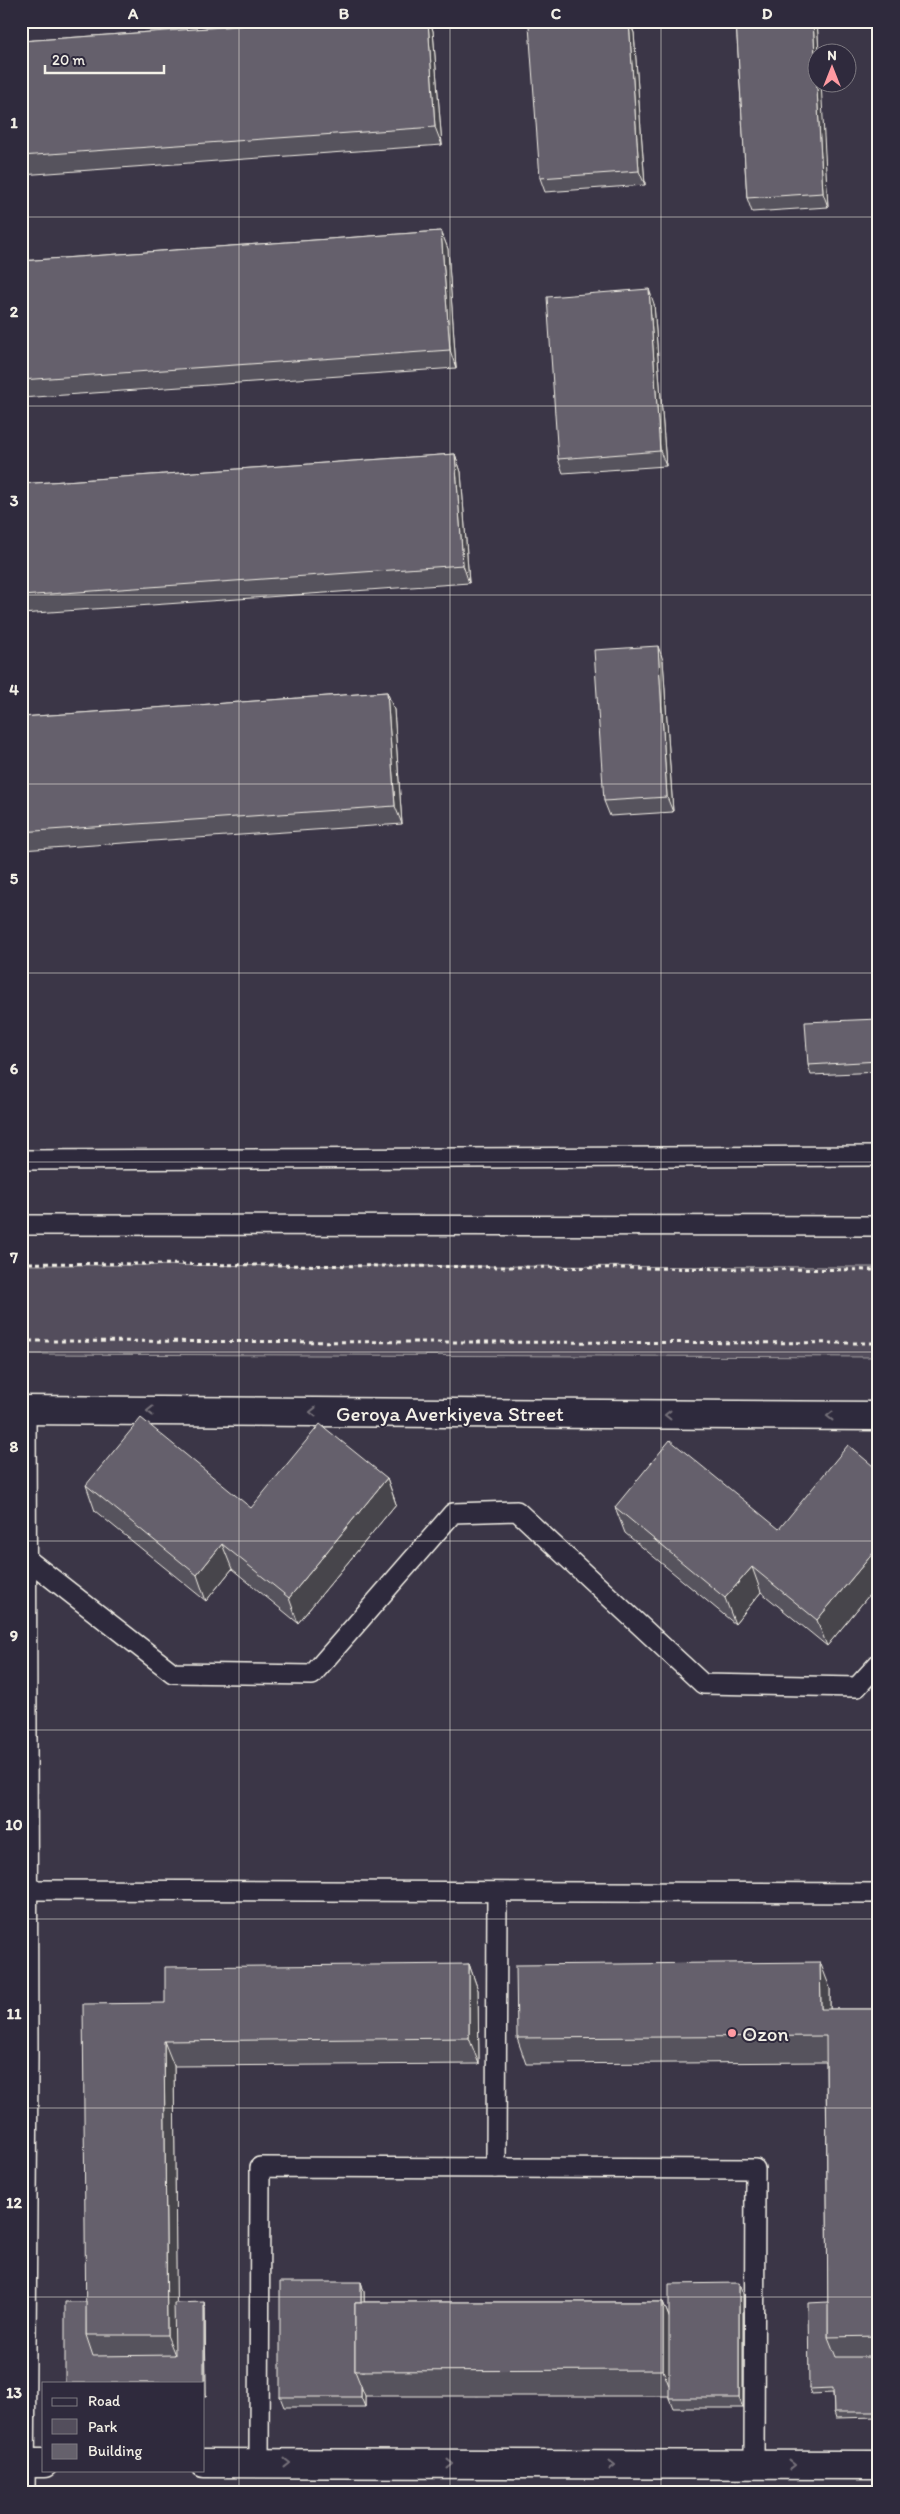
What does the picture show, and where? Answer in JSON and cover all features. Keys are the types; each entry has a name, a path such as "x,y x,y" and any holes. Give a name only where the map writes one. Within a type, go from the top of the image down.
{"street":[{"name":"Geroya Averkiyeva Street","path":"24,1410 879,1416"},
{"path":"205,2463 879,2466"}],"lane":[{"path":"21,1160 879,1156"},
{"path":"21,1225 879,1226"},
{"path":"24,1410 28,1890 25,2057 30,2463 25,2493"},
{"path":"26,1559 173,1673 312,1676 453,1513 517,1511 703,1684 857,1687 879,1663"},
{"path":"28,1890 879,1893"},
{"path":"496,2168 497,1892"},
{"path":"259,2463 260,2167 755,2168 754,2465"}],"path":[{"path":"21,1263 879,1270"},
{"path":"21,1341 879,1342"}],"green space":[{"path":"21,1265 879,1267 879,1357 21,1354"}],"building":[{"path":"309,21 428,21 435,127 21,156 21,41"},
{"path":"598,21 629,21 639,171 540,178 529,26"},
{"path":"736,21 813,21 814,42 808,42 808,92 817,92 823,193 747,198"},
{"path":"441,231 450,350 21,380 21,261"},
{"path":"649,289 660,451 558,459 547,297"},
{"path":"455,454 463,565 21,596 21,484"},
{"path":"658,646 667,797 604,801 594,650"},
{"path":"387,692 395,806 21,832 21,717"},
{"path":"879,1019 879,1061 808,1065 805,1022"},
{"path":"141,1418 251,1508 320,1424 387,1478 289,1598 222,1544 197,1575 86,1485"},
{"path":"670,1440 779,1529 848,1445 879,1471 879,1546 817,1620 752,1567 725,1598 615,1507"},
{"path":"820,1962 821,2009 879,2009 879,2336 828,2337 826,2036 517,2038 516,1965"},
{"path":"469,1964 469,2038 164,2041 167,2335 86,2335 83,2004 165,2003 165,1967"},
{"path":"280,2282 361,2282 361,2302 355,2302 355,2371 361,2386 361,2397 280,2397"},
{"path":"739,2283 739,2398 669,2398 669,2284"},
{"path":"65,2302 86,2302 86,2335 93,2356 175,2355 174,2303 204,2302 204,2382 65,2382"},
{"path":"355,2302 663,2302 663,2370 355,2371"},
{"path":"828,2302 828,2337 836,2357 879,2357 879,2412 834,2412 833,2388 809,2389 808,2303"}],"place":[{"name":"Ozon","path":"732,2033"}]}
